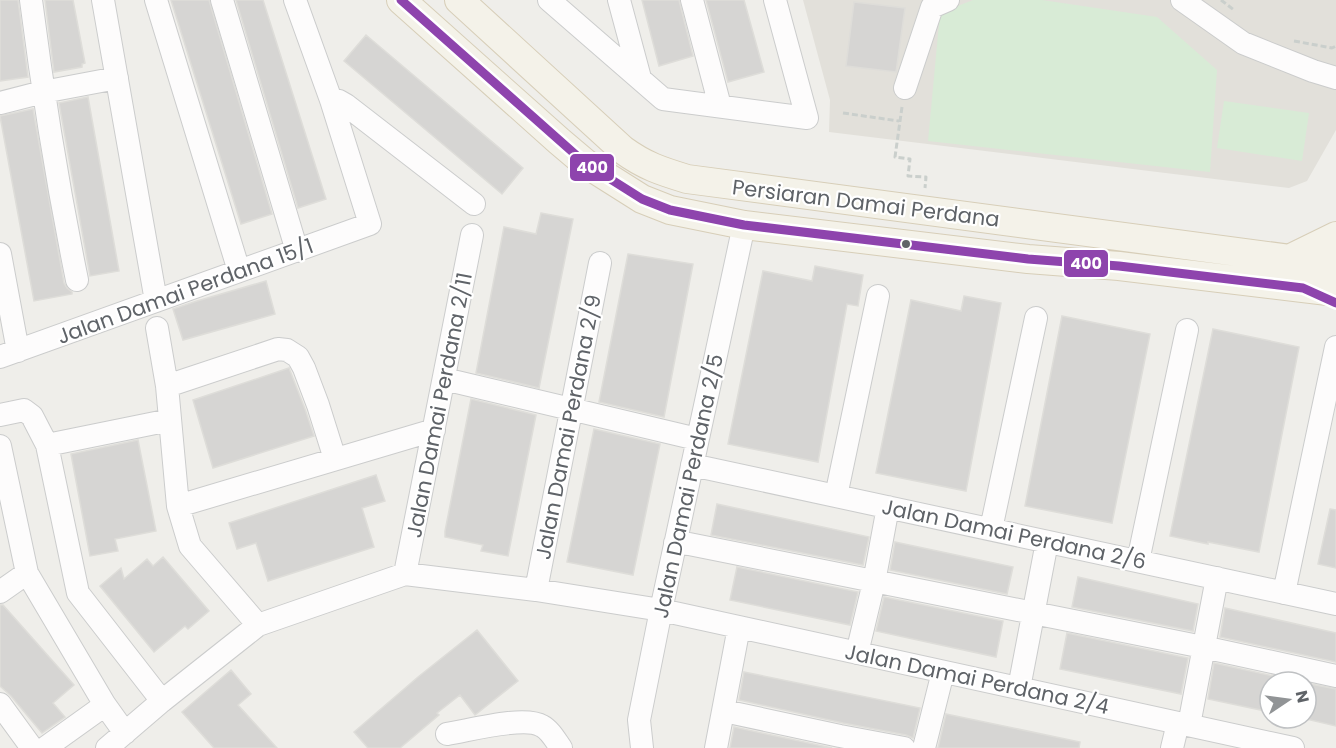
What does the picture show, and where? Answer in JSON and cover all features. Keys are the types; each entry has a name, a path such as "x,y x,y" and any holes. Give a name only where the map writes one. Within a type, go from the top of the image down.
{"main road":[{"name":"Persiaran Damai Perdana","path":"401,0 585,163 642,199 670,210 744,225 1028,260 1330,280"},
{"name":"Persiaran Damai Perdana","path":"459,0 623,150 640,162 687,180 1289,259 1330,280"},
{"path":"559,141 560,119 567,114 590,121"},
{"path":"1289,259 1336,236"}],"street":[{"path":"31,0 43,92 77,280"},
{"path":"103,0 156,301"},
{"path":"222,0 297,251"},
{"path":"295,0 331,100 346,105 474,204"},
{"path":"549,0 663,99 807,118 775,0"},
{"path":"619,0 640,78"},
{"path":"692,0 720,106"},
{"path":"905,88 932,8 948,0"},
{"path":"1182,0 1243,43 1336,78"},
{"path":"155,1 238,272"},
{"path":"1313,71 1336,64"},
{"path":"0,103 117,78"},
{"name":"Jalan Damai Perdana 15/1","path":"9,354 370,224 331,100"},
{"name":"Jalan Damai Perdana 2/5","path":"642,748 639,720 744,225"},
{"name":"Jalan Damai Perdana 2/11","path":"405,574 472,235"},
{"path":"0,254 9,354"},
{"name":"Jalan Damai Perdana 2/9","path":"536,590 600,263"},
{"path":"836,496 878,297"},
{"path":"991,529 1036,318"},
{"path":"157,328 167,386 178,506 190,546 258,625"},
{"path":"1137,561 1187,330"},
{"path":"1284,592 1336,347"},
{"path":"167,386 278,349 287,350 298,357 304,368 335,459"},
{"path":"444,379 697,440"},
{"path":"0,415 24,410 32,416 47,445 78,592 162,701"},
{"path":"47,445 170,420"},
{"path":"178,506 434,430"},
{"path":"0,446 27,573 105,705 125,733"},
{"name":"Jalan Damai Perdana 2/6","path":"692,465 1336,604"},
{"path":"857,653 874,582 888,507"},
{"path":"1018,688 1047,542"},
{"path":"675,543 1203,647 1336,676"},
{"path":"0,592 27,573"},
{"path":"107,748 258,625 405,574"},
{"name":"Jalan Damai Perdana 2/4","path":"405,574 536,590 661,610 1293,748"},
{"path":"1172,748 1183,724 1203,647 1217,578"},
{"path":"716,748 739,627"},
{"path":"924,748 943,672"},
{"path":"0,704 32,748"},
{"path":"45,748 105,705"},
{"path":"724,711 904,748"},
{"path":"447,734 515,722 535,724 542,726 561,748"}],"path":[{"path":"1221,0 1239,14"},
{"path":"1287,39 1332,48 1336,46"},
{"path":"843,113 899,121 895,157 910,159 908,176 926,177"}],"shaded area":[{"path":"803,0 1336,0 1336,130 1307,181 1289,188 829,132 830,100"}],"green space":[{"path":"973,0 1042,0 1157,17 1217,70 1210,172 928,141 940,13"},
{"path":"1224,101 1309,113 1302,161 1217,148"}],"building":[{"path":"0,0 18,0 28,77 0,81"},
{"path":"45,0 73,0 85,63 82,67 54,72"},
{"path":"171,0 209,0 272,214 241,224"},
{"path":"236,0 263,0 326,199 298,208"},
{"path":"642,0 679,0 693,56 659,66"},
{"path":"706,0 744,0 764,72 728,82"},
{"path":"854,2 905,8 896,72 846,66"},
{"path":"366,35 523,168 502,194 344,61"},
{"path":"88,97 119,271 90,276 59,103"},
{"path":"33,109 64,283 72,292 72,294 34,301 0,116"},
{"path":"541,213 573,219 539,388 476,373 504,227 536,234"},
{"path":"628,254 693,264 664,417 599,402"},
{"path":"815,266 863,275 858,306 847,304 818,462 728,444 763,271 812,281"},
{"path":"266,281 275,314 183,340 173,309"},
{"path":"964,296 1001,303 966,491 876,473 911,300 961,311"},
{"path":"1062,316 1150,334 1112,523 1025,506"},
{"path":"1213,329 1299,347 1259,552 1170,536"},
{"path":"289,368 314,436 213,468 193,400"},
{"path":"471,399 536,415 508,556 481,551 483,545 445,537"},
{"path":"594,429 660,444 633,575 567,562"},
{"path":"138,440 156,531 115,539 118,551 90,556 71,454"},
{"path":"376,475 385,501 362,508 374,547 268,581 256,543 237,549 229,523"},
{"path":"717,504 869,537 863,565 711,535"},
{"path":"1330,509 1336,510 1336,568 1318,564"},
{"path":"895,542 1013,567 1007,594 890,570"},
{"path":"163,557 209,611 188,629 185,626 154,652 100,586 121,568 124,579 147,559 153,566"},
{"path":"737,567 858,592 850,625 730,600"},
{"path":"1078,577 1198,604 1193,631 1072,607"},
{"path":"884,597 1003,621 996,657 876,631"},
{"path":"0,605 3,605 74,685 53,703 65,717 42,733 0,686"},
{"path":"1225,608 1336,633 1336,662 1220,637"},
{"path":"477,630 518,681 475,715 460,695 400,748 368,748 354,732"},
{"path":"1067,633 1188,658 1181,694 1060,669"},
{"path":"1214,663 1258,673 1258,709 1208,699"},
{"path":"231,670 251,694 238,705 277,748 214,748 182,712"},
{"path":"744,672 920,708 913,738 739,700"},
{"path":"1318,685 1336,689 1336,726 1318,722"},
{"path":"946,714 1080,742 1079,748 938,748"},
{"path":"734,727 832,748 730,748"}],"transit line":[{"name":"400","path":"401,0 585,163 642,199 670,210 744,225 1028,259 1119,266 1303,288 1336,303"}]}
